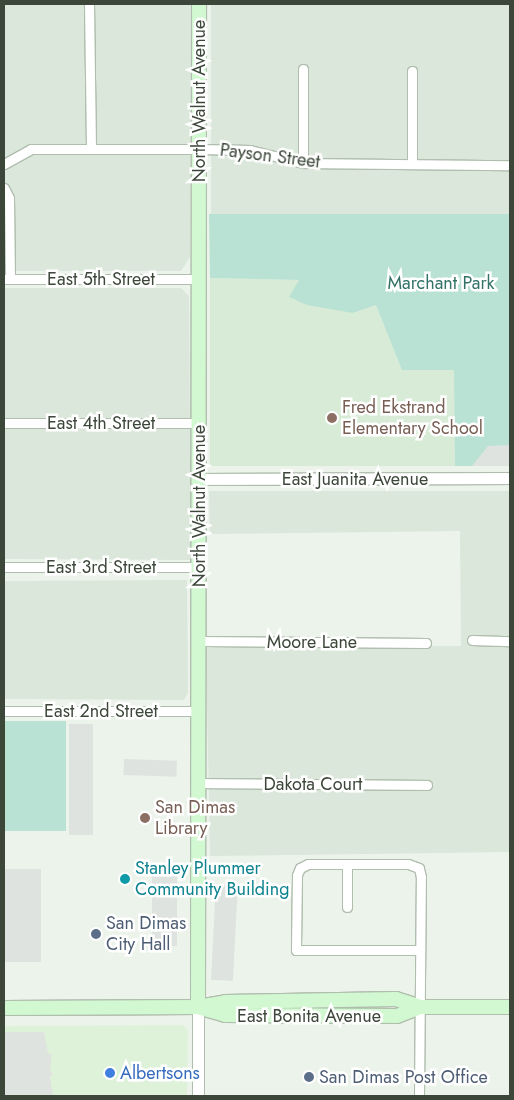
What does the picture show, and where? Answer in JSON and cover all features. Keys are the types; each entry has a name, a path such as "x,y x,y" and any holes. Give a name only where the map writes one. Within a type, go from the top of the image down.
{"main road":[{"name":"North Walnut Avenue","path":"198,1007 199,4"},
{"name":"East Bonita Avenue","path":"4,1008 198,1007 225,1002 396,999 420,1006 510,1007"}],"street":[{"path":"89,4 91,149"},
{"path":"303,69 303,163"},
{"path":"412,71 412,164"},
{"name":"Payson Street","path":"4,164 31,149 199,149 250,150 303,163 510,165"},
{"path":"4,188 9,198 7,279"},
{"name":"East 5th Street","path":"7,279 199,279"},
{"name":"East 4th Street","path":"4,423 199,423"},
{"name":"East Juanita Avenue","path":"199,479 510,478"},
{"name":"East 3rd Street","path":"4,567 199,567"},
{"path":"472,640 510,641"},
{"name":"Moore Lane","path":"199,641 426,643"},
{"name":"East 2nd Street","path":"4,711 199,711"},
{"name":"Dakota Court","path":"199,783 427,785"},
{"path":"419,1096 420,950 419,868 408,864 308,864 300,868 297,875 296,950 420,950"},
{"path":"347,864 347,908"},
{"path":"198,1007 198,1096"}],"shaded area":[{"path":"4,4 193,4 190,257 181,271 4,271"},
{"path":"211,4 510,4 510,214 211,214"},
{"name":"Fred Ekstrand Elementary School","path":"210,278 299,280 353,313 376,305 402,369 455,370 455,466 210,466"},
{"path":"4,288 181,288 189,296 191,560 4,559"},
{"path":"510,445 510,466 472,466 488,446"},
{"path":"209,491 510,491 510,852 210,856 206,648 461,646 460,531 210,534"},
{"path":"187,580 188,693 184,700 4,699 4,581"},
{"path":"69,724 93,724 93,835 69,835"},
{"path":"124,759 177,761 176,777 123,775"},
{"path":"152,868 177,868 177,946 152,946"},
{"path":"4,869 41,869 41,962 4,962"},
{"path":"216,883 238,884 233,981 211,980"},
{"path":"182,1025 188,1030 187,1096 4,1096 4,1026"},
{"path":"4,1032 44,1032 48,1053 52,1055 50,1070 53,1074 50,1077 53,1096 4,1096"}],"green space":[{"name":"Marchant Park","path":"209,214 510,214 510,466 455,466 454,370 402,370 376,305 353,313 307,305 289,297 299,280 210,278"},
{"path":"4,721 66,721 66,831 4,831"}],"place":[{"name":"Fred Ekstrand Elementary School","path":"332,418"},
{"name":"San Dimas Library","path":"145,818"},
{"name":"Stanley Plummer Community Building","path":"125,879"},
{"name":"San Dimas City Hall","path":"96,934"},
{"name":"Albertsons","path":"110,1073"},
{"name":"San Dimas Post Office","path":"309,1077"}]}
